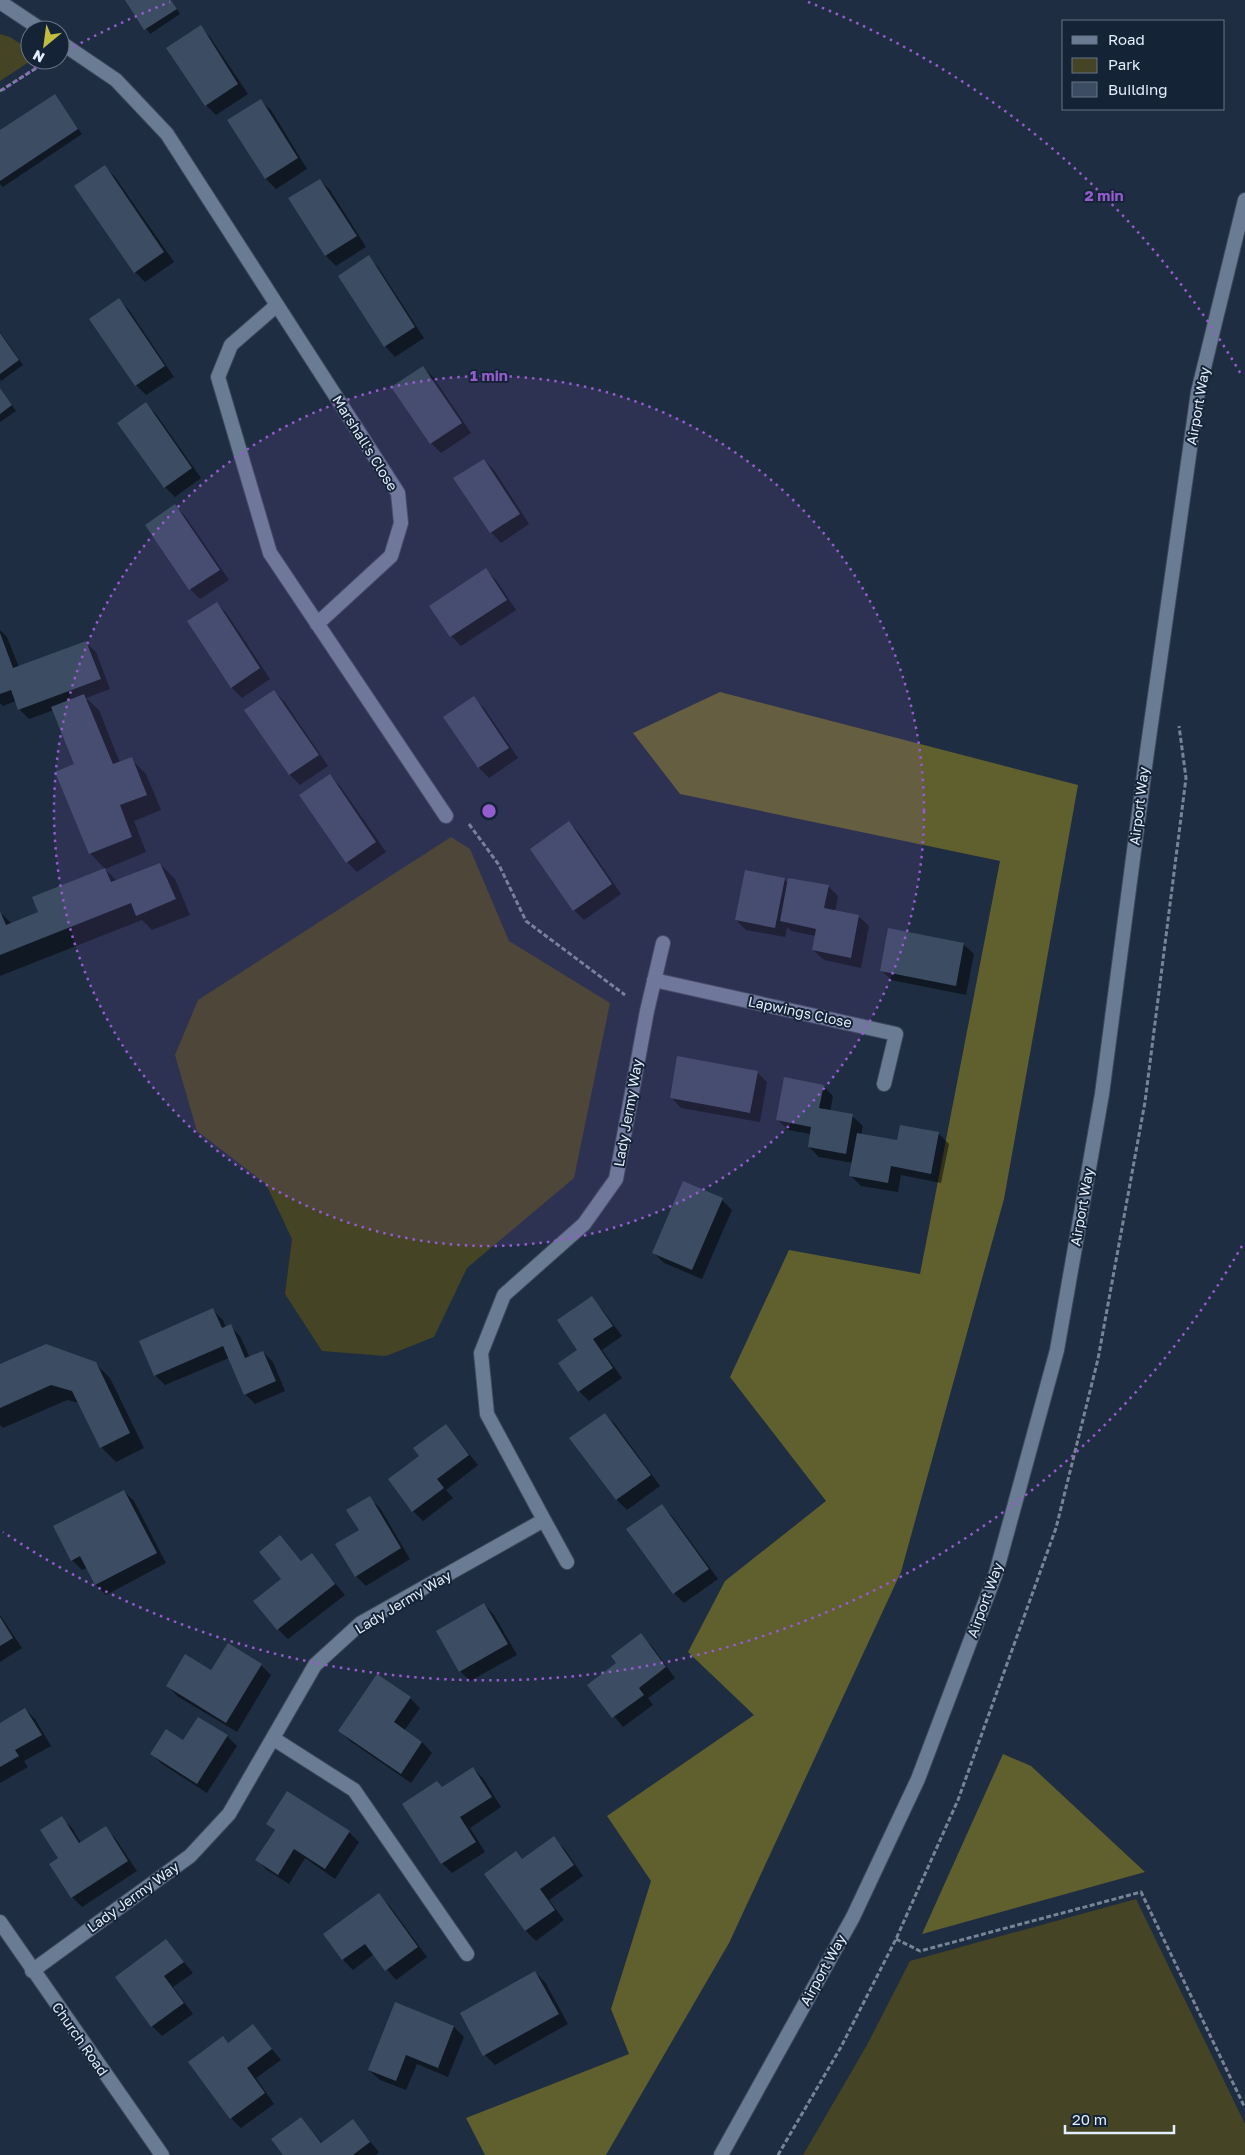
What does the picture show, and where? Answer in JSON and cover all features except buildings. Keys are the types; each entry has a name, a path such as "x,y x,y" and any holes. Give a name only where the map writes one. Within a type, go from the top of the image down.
{"street":[{"path":"0,2 27,20"},
{"name":"Marshall's Close","path":"70,49 116,80 167,134 398,493 402,523 391,556 318,624"},
{"name":"Airport Way","path":"721,2155 853,1917 918,1779 996,1573 1054,1359 1102,1094 1147,752 1198,392 1245,200"},
{"path":"276,305 231,345 218,377 270,553 446,816"},
{"name":"Lady Jermy Way","path":"567,1562 487,1414 481,1353 504,1296 584,1224 616,1179 647,1011 663,943"},
{"name":"Lapwings Close","path":"654,980 896,1034 884,1084"},
{"name":"Lady Jermy Way","path":"32,1971 190,1856 229,1814 315,1665 361,1623 544,1520"},
{"path":"274,1739 354,1790 467,1954"},
{"name":"Church Road","path":"0,1922 32,1971 162,2155"}],"path":[{"path":"0,91 33,70"},
{"path":"464,817 499,865 526,921 647,1011"},
{"path":"896,1939 920,1951 1141,1892 1245,2108"}],"green space":[{"path":"0,34 10,37 20,44 20,68 0,81"},
{"path":"451,837 470,849 509,941 610,1003 574,1178 467,1268 434,1337 386,1356 322,1351 285,1294 292,1239 266,1184 197,1131 175,1055 198,1000"},
{"path":"1136,1899 1245,2124 1245,2155 803,2155 867,2045 910,1961"}],"shaded area":[{"path":"720,692 1078,785 1004,1199 901,1572 729,1943 606,2155 485,2155 466,2118 629,2054 611,2009 651,1881 607,1816 754,1715 688,1652 725,1581 826,1501 730,1377 789,1250 920,1274 1000,861 680,794 633,733"},
{"path":"1003,1754 1031,1766 1145,1872 922,1934"}]}
